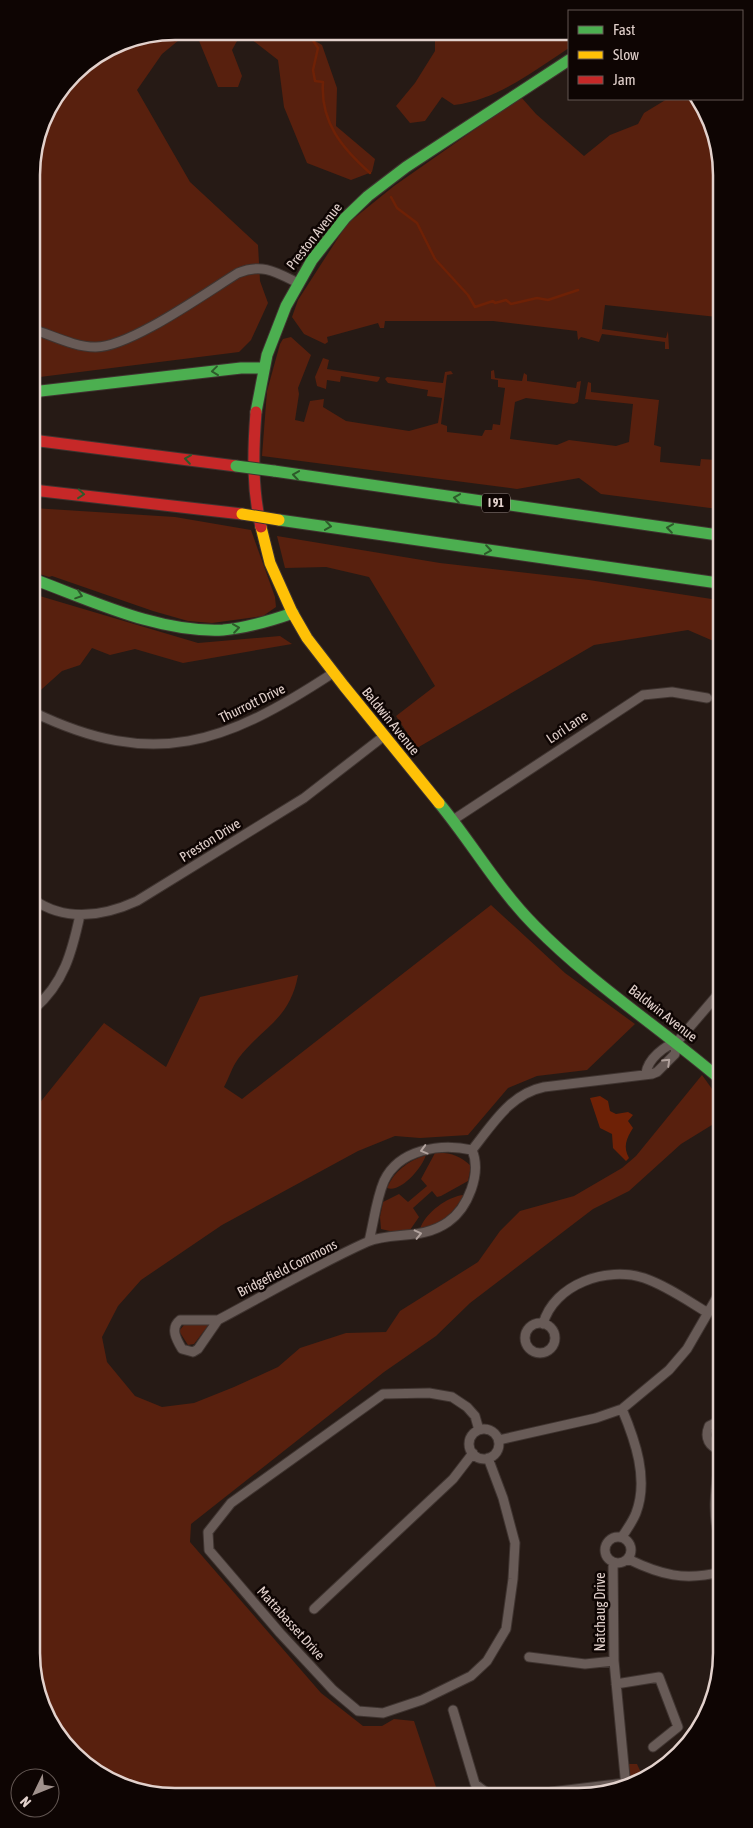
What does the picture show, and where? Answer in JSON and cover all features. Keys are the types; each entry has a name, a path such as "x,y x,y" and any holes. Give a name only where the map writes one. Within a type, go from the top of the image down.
{"main road":[{"name":"Preston Avenue","path":"298,283 335,229 374,190 416,160 568,61"},
{"name":"Baldwin Avenue","path":"298,283 282,315 264,368 253,429 256,501 270,562 293,613 333,673 453,820 506,894 546,937 578,966 676,1042 713,1074"},
{"path":"40,391 241,368 264,368"},
{"name":"I 91","path":"40,441 274,471 713,534"},
{"path":"40,491 144,501 242,514 713,582"},
{"path":"40,581 152,620 194,629 221,630 246,627 293,613"}],"street":[{"name":"Preston Avenue","path":"40,332 80,345 108,346 135,335 238,273 251,268 263,267 298,283"},
{"name":"Thurrott Drive","path":"40,715 79,732 102,739 147,744 192,740 233,730 253,721 333,673"},
{"name":"Lori Lane","path":"453,820 643,695 672,692 707,698"},
{"name":"Preston Drive","path":"40,903 51,909 80,915 110,912 137,901 304,798 384,736"},
{"path":"40,1003 50,993 64,972 73,948 80,915"},
{"path":"370,1241 379,1195 385,1179 402,1160 418,1151 430,1148 462,1148 472,1150 505,1110 531,1091 544,1087 646,1073 649,1065 663,1048 676,1042 713,1001"},
{"name":"Bridgefield Commons","path":"218,1320 196,1350 187,1351 180,1346 174,1331 178,1321 218,1320 370,1241 425,1233 448,1222 467,1200 472,1186 476,1162 472,1150"},
{"path":"543,1324 546,1312 561,1294 590,1279 609,1275 633,1276 660,1284 708,1313"},
{"path":"499,1440 596,1418 622,1409 669,1370 686,1349 713,1304"},
{"name":"Mattabasset Drive","path":"314,1609 453,1479 473,1453 470,1449 471,1437 479,1430 475,1416 467,1407 452,1397 429,1392 383,1394 231,1503 208,1532 209,1550 280,1633 333,1690 358,1711 383,1713 422,1700 471,1676 487,1661 506,1629 513,1578 515,1543 503,1498 488,1458"},
{"name":"Natchaug Drive","path":"622,1409 636,1444 641,1486 636,1512 622,1537 612,1537 605,1545 606,1555 614,1562 624,1562 628,1558"},
{"path":"713,1424 709,1426 707,1437 710,1445 713,1446"},
{"path":"479,1430 489,1430 499,1440"},
{"path":"473,1453 482,1459 488,1458 496,1453 499,1440"},
{"path":"622,1537 627,1540 631,1549 628,1558 653,1572 678,1577 713,1574"},
{"name":"Natchaug Drive","path":"614,1562 614,1661 625,1779"},
{"name":"Natchaug Drive","path":"528,1657 585,1664 614,1661"},
{"path":"616,1684 659,1677 678,1727 653,1747"},
{"path":"453,1710 474,1784 480,1788"}],"shaded area":[{"path":"166,40 179,40 162,54 137,90 190,182 258,245 260,281 268,303 251,340 239,352 40,377 40,166 45,140 50,123 58,107 79,79 107,58 131,47"},
{"path":"199,40 238,40 232,50 242,76 238,87 218,87"},
{"path":"252,40 314,40 322,45 337,88 336,126 375,159 372,172 351,180 307,163 284,107 278,60"},
{"path":"435,40 568,40 568,49 500,91 470,102 454,105 442,97 425,121 410,123 396,106 415,83 435,51"},
{"path":"521,97 536,114 584,156 610,135 638,124 644,113 665,100 690,100 703,123 712,157 713,317 605,305 602,329 666,338 668,331 669,349 665,349 665,342 602,334 599,342 581,337 578,340 577,331 493,321 385,321 384,328 380,328 378,323 327,337 328,342 325,344 304,334 292,317 298,300 347,224 394,186"},
{"path":"291,337 311,355 298,388 299,394 295,420 304,422 310,401 324,399 323,407 346,421 409,431 438,423 442,398 427,396 428,390 388,383 385,379 387,377 443,383 445,372 451,371 453,374 447,375 441,424 447,426 447,432 482,436 485,430 492,430 493,424 500,425 505,388 498,387 498,380 491,379 491,371 494,370 495,378 522,381 524,373 527,375 527,381 576,388 577,382 581,381 578,402 574,404 526,398 515,402 510,439 557,445 569,440 616,446 629,442 633,404 585,399 588,382 591,383 591,392 659,400 654,445 661,447 660,462 700,466 701,459 713,460 713,508 601,494 579,478 517,489 262,456 267,391 283,339"},
{"path":"323,358 329,360 327,369 380,377 379,380 377,382 341,376 340,382 327,380 326,389 317,386 315,377"},
{"path":"40,508 175,517 251,530 275,597 276,607 263,616 212,623 188,621 153,611 52,576 40,574"},
{"path":"277,536 440,563 589,580 713,599 713,641 688,630 594,645 417,748 396,716 435,686 369,577 326,567 285,568"},
{"path":"40,596 198,643 280,636 292,644 183,663 135,649 110,655 92,648 80,665 62,671 40,691"},
{"path":"491,905 565,973 635,1024 587,1070 537,1076 508,1088 468,1135 420,1138 395,1136 358,1151 222,1225 141,1280 118,1306 102,1337 107,1362 135,1396 162,1407 194,1403 234,1387 278,1367 300,1348 346,1333 386,1332 400,1311 478,1262 500,1231 520,1211 574,1196 622,1168 636,1156 702,1075 713,1090 713,1124 681,1144 629,1191 593,1209 470,1303 436,1336 384,1372 191,1524 190,1542 321,1693 363,1726 382,1726 394,1719 414,1721 436,1788 175,1788 157,1787 131,1781 100,1765 73,1742 58,1721 50,1705 45,1688 41,1671 40,1653 40,1103 104,1023 166,1067 200,997 298,975 289,1003 274,1022 238,1059 224,1087 242,1099"},
{"path":"600,1096 608,1101 610,1111 616,1114 628,1112 633,1115 628,1121 633,1128 626,1143 629,1158 626,1161 613,1148 612,1134 600,1128 590,1098"},
{"path":"435,1153 445,1153 459,1157 471,1166 468,1181 441,1196 437,1197 432,1191 413,1208 419,1217 410,1230 394,1232 381,1229 380,1217 383,1202 399,1194 408,1202 427,1186 421,1179"},
{"path":"426,1155 410,1178 398,1187 393,1189 387,1188 402,1167"},
{"path":"464,1195 456,1207 441,1221 420,1229 427,1217 438,1206 451,1198"},
{"path":"210,1323 194,1344 188,1345 179,1331 184,1325"},
{"path":"628,1764 637,1764 641,1773 629,1778"}],"waterway":[{"path":"313,40 318,48 313,70 315,81 323,82 325,110 329,122 350,154 370,173"},
{"path":"391,197 397,208 417,223 435,259 468,295 475,307 493,301 495,303 506,300 511,304 537,298 548,300 578,290"}],"traffic: fast":[{"path":"256,412 267,355 286,306 312,260 345,218 368,196 406,167 568,61"},
{"path":"40,391 241,368 263,368"},
{"path":"236,466 274,471"},
{"path":"274,471 713,534"},
{"path":"279,520 713,582"},
{"path":"40,582 126,614 150,621 199,630 241,628 293,613"},
{"path":"439,803 509,897 535,926 579,967 713,1073"}],"traffic: slow":[{"path":"242,514 279,520"},
{"path":"261,527 270,563 292,612 307,638 439,803"}],"traffic: jam":[{"path":"256,412 254,470 261,527"},
{"path":"40,441 236,466"},
{"path":"40,491 242,514"}]}
